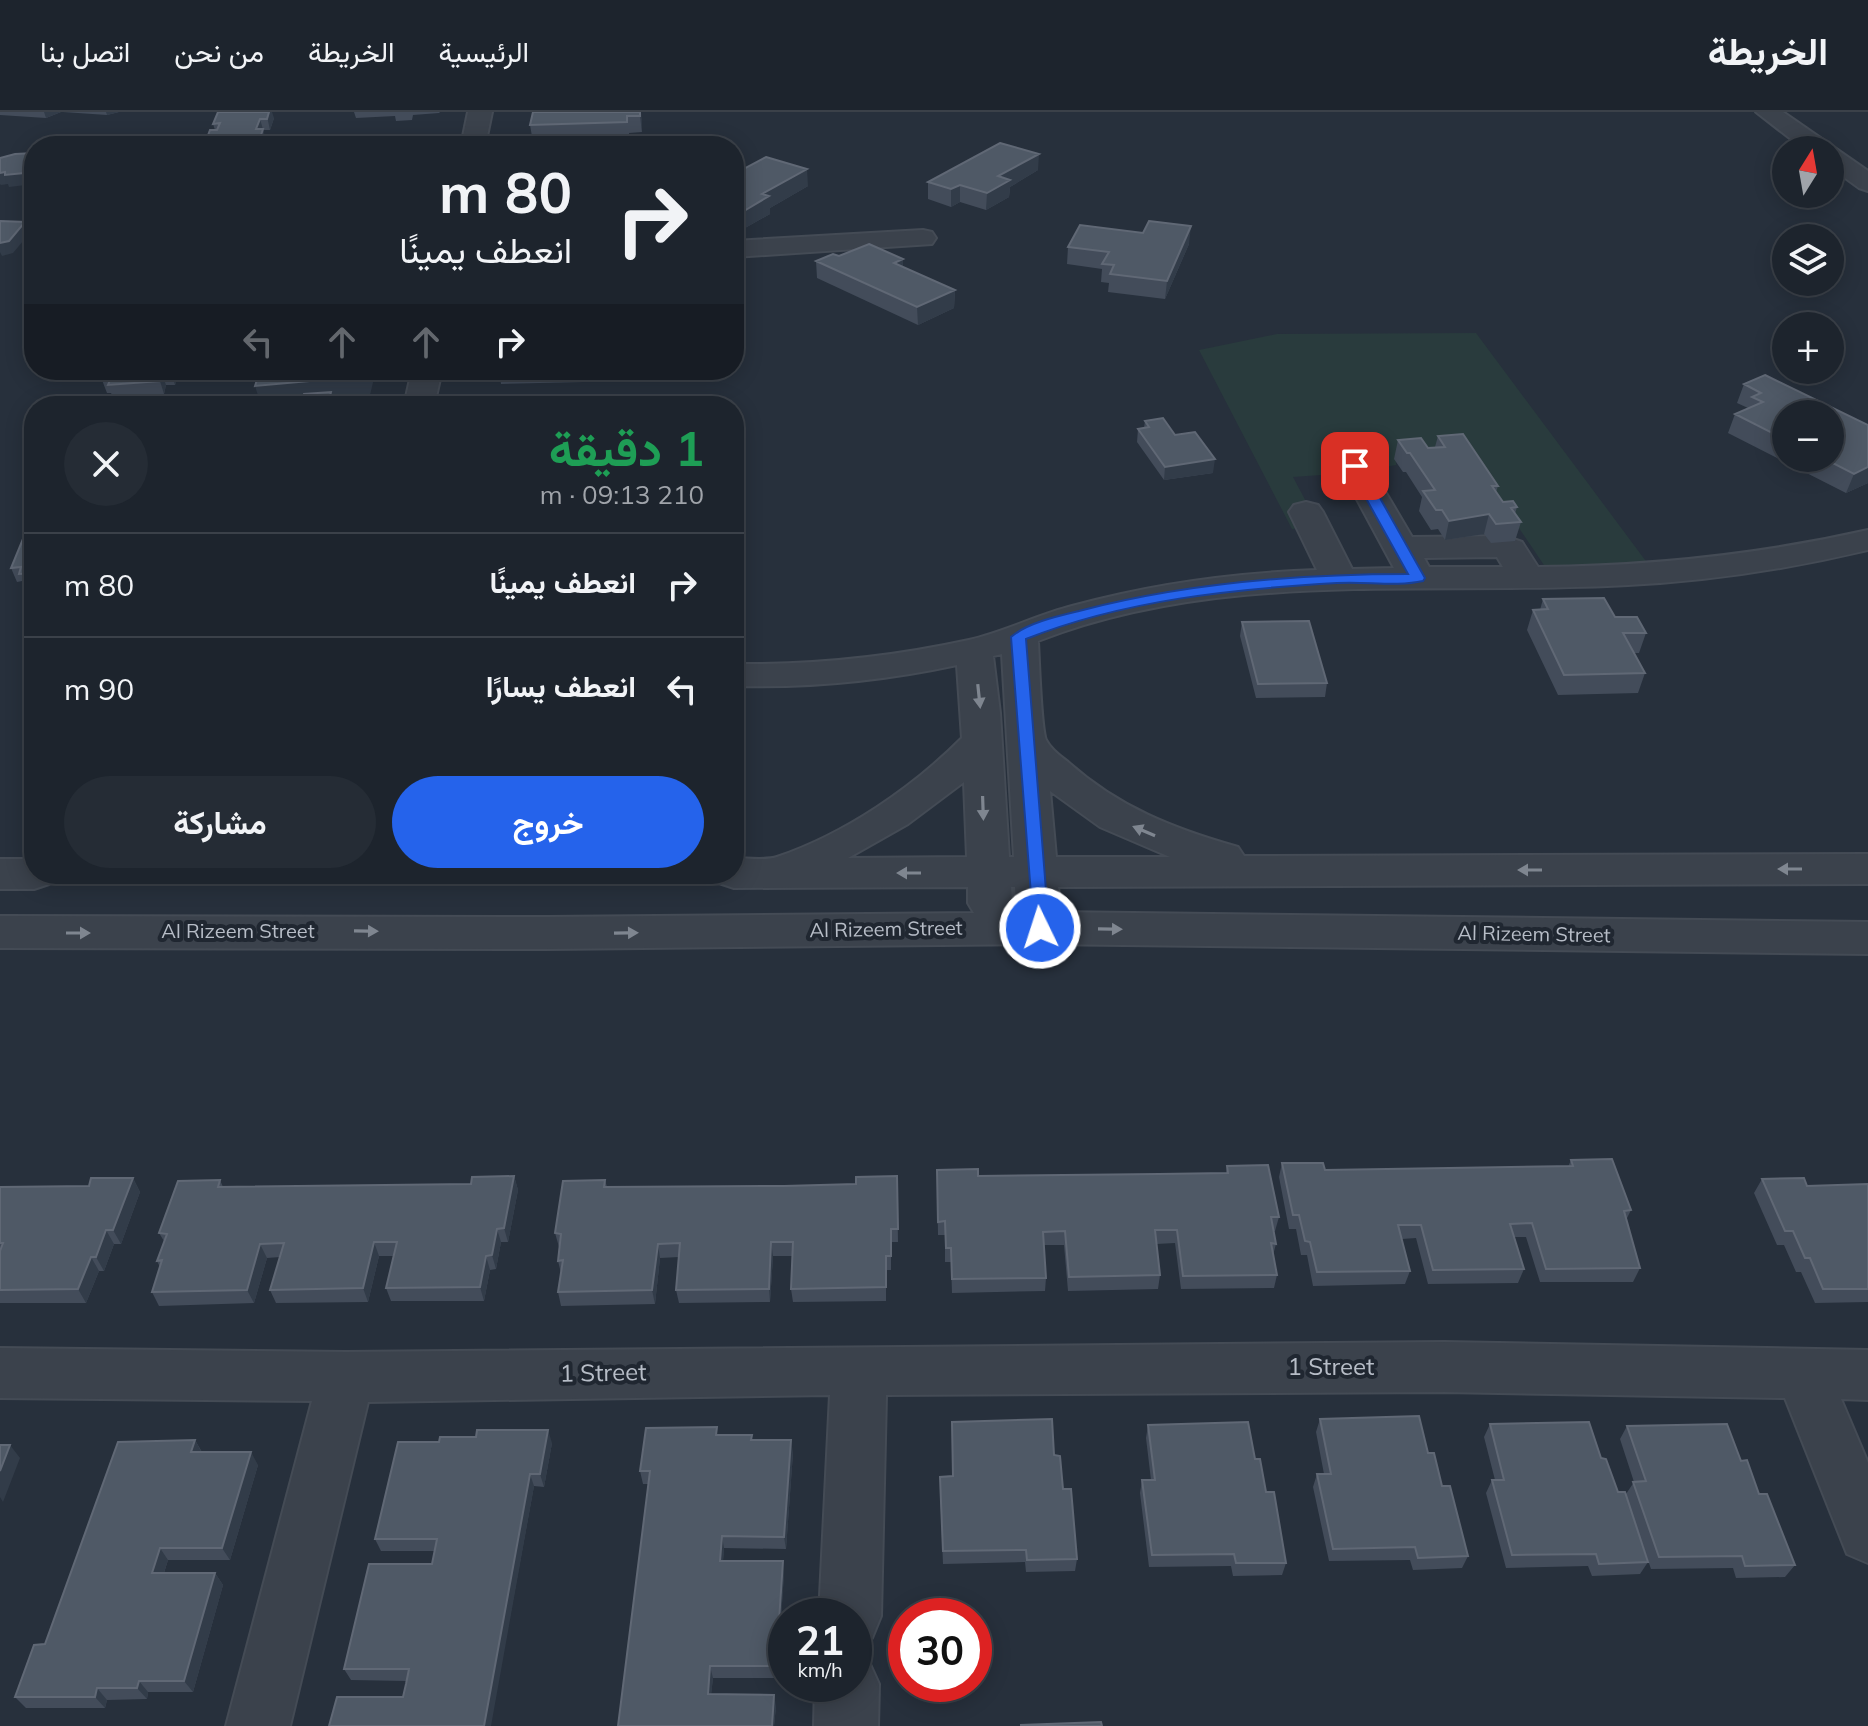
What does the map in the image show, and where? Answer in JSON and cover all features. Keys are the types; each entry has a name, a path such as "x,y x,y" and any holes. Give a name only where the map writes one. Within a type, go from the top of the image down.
{"street":[{"path":"475,136 480,112"},
{"path":"1768,112 1801,136"},
{"path":"1844,166 1868,183"},
{"path":"744,248 923,238"},
{"path":"1355,466 1409,563"},
{"path":"1306,512 1339,578"},
{"path":"744,675 827,673 974,650 1062,620 1160,597 1259,584 1339,578 1409,563 1526,577 1745,566 1805,556 1868,540"},
{"path":"1019,637 1040,928"},
{"path":"974,650 992,928"},
{"path":"779,873 871,831 908,808 957,768 981,742"},
{"path":"1027,743 1060,780 1114,818 1201,852 1272,870"},
{"path":"744,873 1868,869"},
{"path":"0,874 24,874"},
{"name":"Al Rizeem Street","path":"0,932 547,933 1040,928 1868,938"},
{"name":"1 Street","path":"0,1373 346,1377 1444,1367 1868,1375"},
{"path":"851,1598 859,1370"},
{"path":"1803,1374 1868,1534"},
{"path":"258,1726 346,1377"},
{"path":"846,1726 847,1702"}],"shaded area":[{"path":"1476,333 1654,572 1550,574 1477,466 1461,457 1396,462 1396,465 1349,473 1293,477 1319,526 1292,529 1199,350 1277,334"}],"building":[{"path":"218,112 269,112 267,119 260,119 256,129 263,129 261,136 208,136 210,130 217,130 220,123 213,124"},
{"path":"533,112 640,112 640,116 627,116 627,122 530,125"},
{"path":"1000,143 1039,154 998,176 1010,180 987,193 960,185 951,189 928,182"},
{"path":"24,154 24,173 0,173 0,158"},
{"path":"766,157 807,169 762,194 769,196 744,211 744,169"},
{"path":"0,221 24,222 9,241 0,243"},
{"path":"1149,221 1191,226 1167,281 1110,274 1114,265 1102,264 1109,252 1068,247 1080,225 1143,233"},
{"path":"869,244 903,259 894,263 955,290 917,307 816,261"},
{"path":"1765,375 1772,378 1772,384 1784,384 1816,400 1772,400 1772,433 1735,414 1763,402 1752,397 1761,393 1744,384"},
{"path":"110,380 160,380 160,381 108,385"},
{"path":"257,380 321,380 255,386"},
{"path":"331,392 330,396 304,394"},
{"path":"1844,413 1868,425 1868,467 1854,474 1844,469"},
{"path":"1163,418 1175,435 1195,432 1215,459 1165,467 1138,429 1149,427 1145,421"},
{"path":"1463,434 1498,486 1492,486 1503,502 1513,501 1517,507 1511,508 1521,522 1496,524 1489,514 1449,521 1442,510 1436,510 1423,491 1435,490 1398,440 1421,438 1428,448 1445,447 1438,436"},
{"path":"24,536 24,574 19,574 21,567 11,568"},
{"path":"1604,598 1615,617 1637,617 1646,633 1623,633 1645,673 1564,675 1533,610 1548,609 1543,599"},
{"path":"1309,621 1327,683 1258,684 1242,622"},
{"path":"1612,1159 1631,1210 1624,1211 1640,1268 1546,1269 1532,1223 1510,1224 1524,1269 1433,1270 1421,1225 1398,1225 1410,1271 1317,1272 1299,1215 1293,1215 1282,1163 1323,1163 1325,1170 1573,1166 1571,1160"},
{"path":"1268,1165 1279,1217 1271,1217 1276,1244 1271,1243 1277,1275 1183,1276 1177,1230 1155,1230 1160,1275 1069,1277 1065,1231 1043,1232 1046,1278 952,1279 951,1248 946,1248 945,1221 938,1222 937,1170 978,1169 978,1176 1228,1173 1227,1166"},
{"path":"514,1176 504,1228 497,1229 492,1255 486,1256 480,1287 386,1288 397,1242 374,1242 363,1288 270,1290 284,1243 260,1244 247,1290 152,1292 162,1260 157,1261 167,1234 159,1233 178,1181 220,1180 218,1187 471,1184 472,1177"},
{"path":"897,1176 898,1229 891,1229 891,1256 886,1256 886,1287 791,1289 793,1242 771,1242 769,1289 676,1290 680,1243 658,1244 652,1290 558,1292 563,1260 558,1261 561,1234 555,1233 563,1181 605,1180 604,1187 784,1186 856,1184 856,1177"},
{"path":"91,1178 133,1178 113,1230 106,1230 96,1257 91,1257 78,1289 0,1290 0,1251 3,1243 0,1243 0,1187 89,1186"},
{"path":"1804,1178 1807,1186 1868,1184 1868,1289 1823,1289 1810,1258 1805,1258 1793,1231 1785,1231 1762,1179"},
{"path":"1419,1416 1428,1453 1434,1453 1442,1486 1450,1486 1468,1556 1418,1558 1415,1547 1333,1549 1317,1474 1331,1474 1320,1419"},
{"path":"1052,1419 1054,1455 1060,1456 1063,1489 1071,1489 1077,1559 1027,1560 1026,1550 943,1551 940,1477 953,1476 952,1422"},
{"path":"1248,1422 1255,1459 1260,1459 1266,1492 1274,1492 1286,1563 1236,1563 1234,1554 1152,1555 1142,1480 1155,1480 1148,1425"},
{"path":"1589,1422 1601,1458 1606,1459 1618,1492 1625,1492 1648,1562 1599,1564 1596,1554 1512,1555 1492,1480 1504,1480 1490,1424"},
{"path":"1727,1424 1741,1461 1747,1460 1759,1494 1767,1494 1795,1565 1745,1566 1742,1556 1659,1557 1633,1482 1646,1481 1627,1426"},
{"path":"717,1427 716,1435 752,1435 751,1440 791,1440 784,1537 722,1536 720,1561 783,1561 781,1598 768,1598 768,1666 710,1666 708,1694 768,1695 768,1702 774,1702 772,1726 618,1726 650,1471 640,1471 646,1428"},
{"path":"477,1430 548,1430 540,1474 530,1474 484,1726 329,1726 337,1697 403,1697 409,1669 344,1669 369,1564 432,1564 437,1539 375,1539 398,1442 439,1442 440,1437 476,1437"},
{"path":"195,1440 191,1452 251,1452 222,1548 160,1548 152,1573 215,1573 184,1681 139,1681 137,1688 97,1688 95,1697 15,1697 34,1645 45,1644 118,1442"},
{"path":"0,1445 10,1445 0,1471"},
{"path":"1101,1722 1102,1726 1021,1726 1021,1725"}],"route":[{"path":"1040,928 1019,637 1062,620 1160,597 1339,578 1418,578 1355,466"}]}
